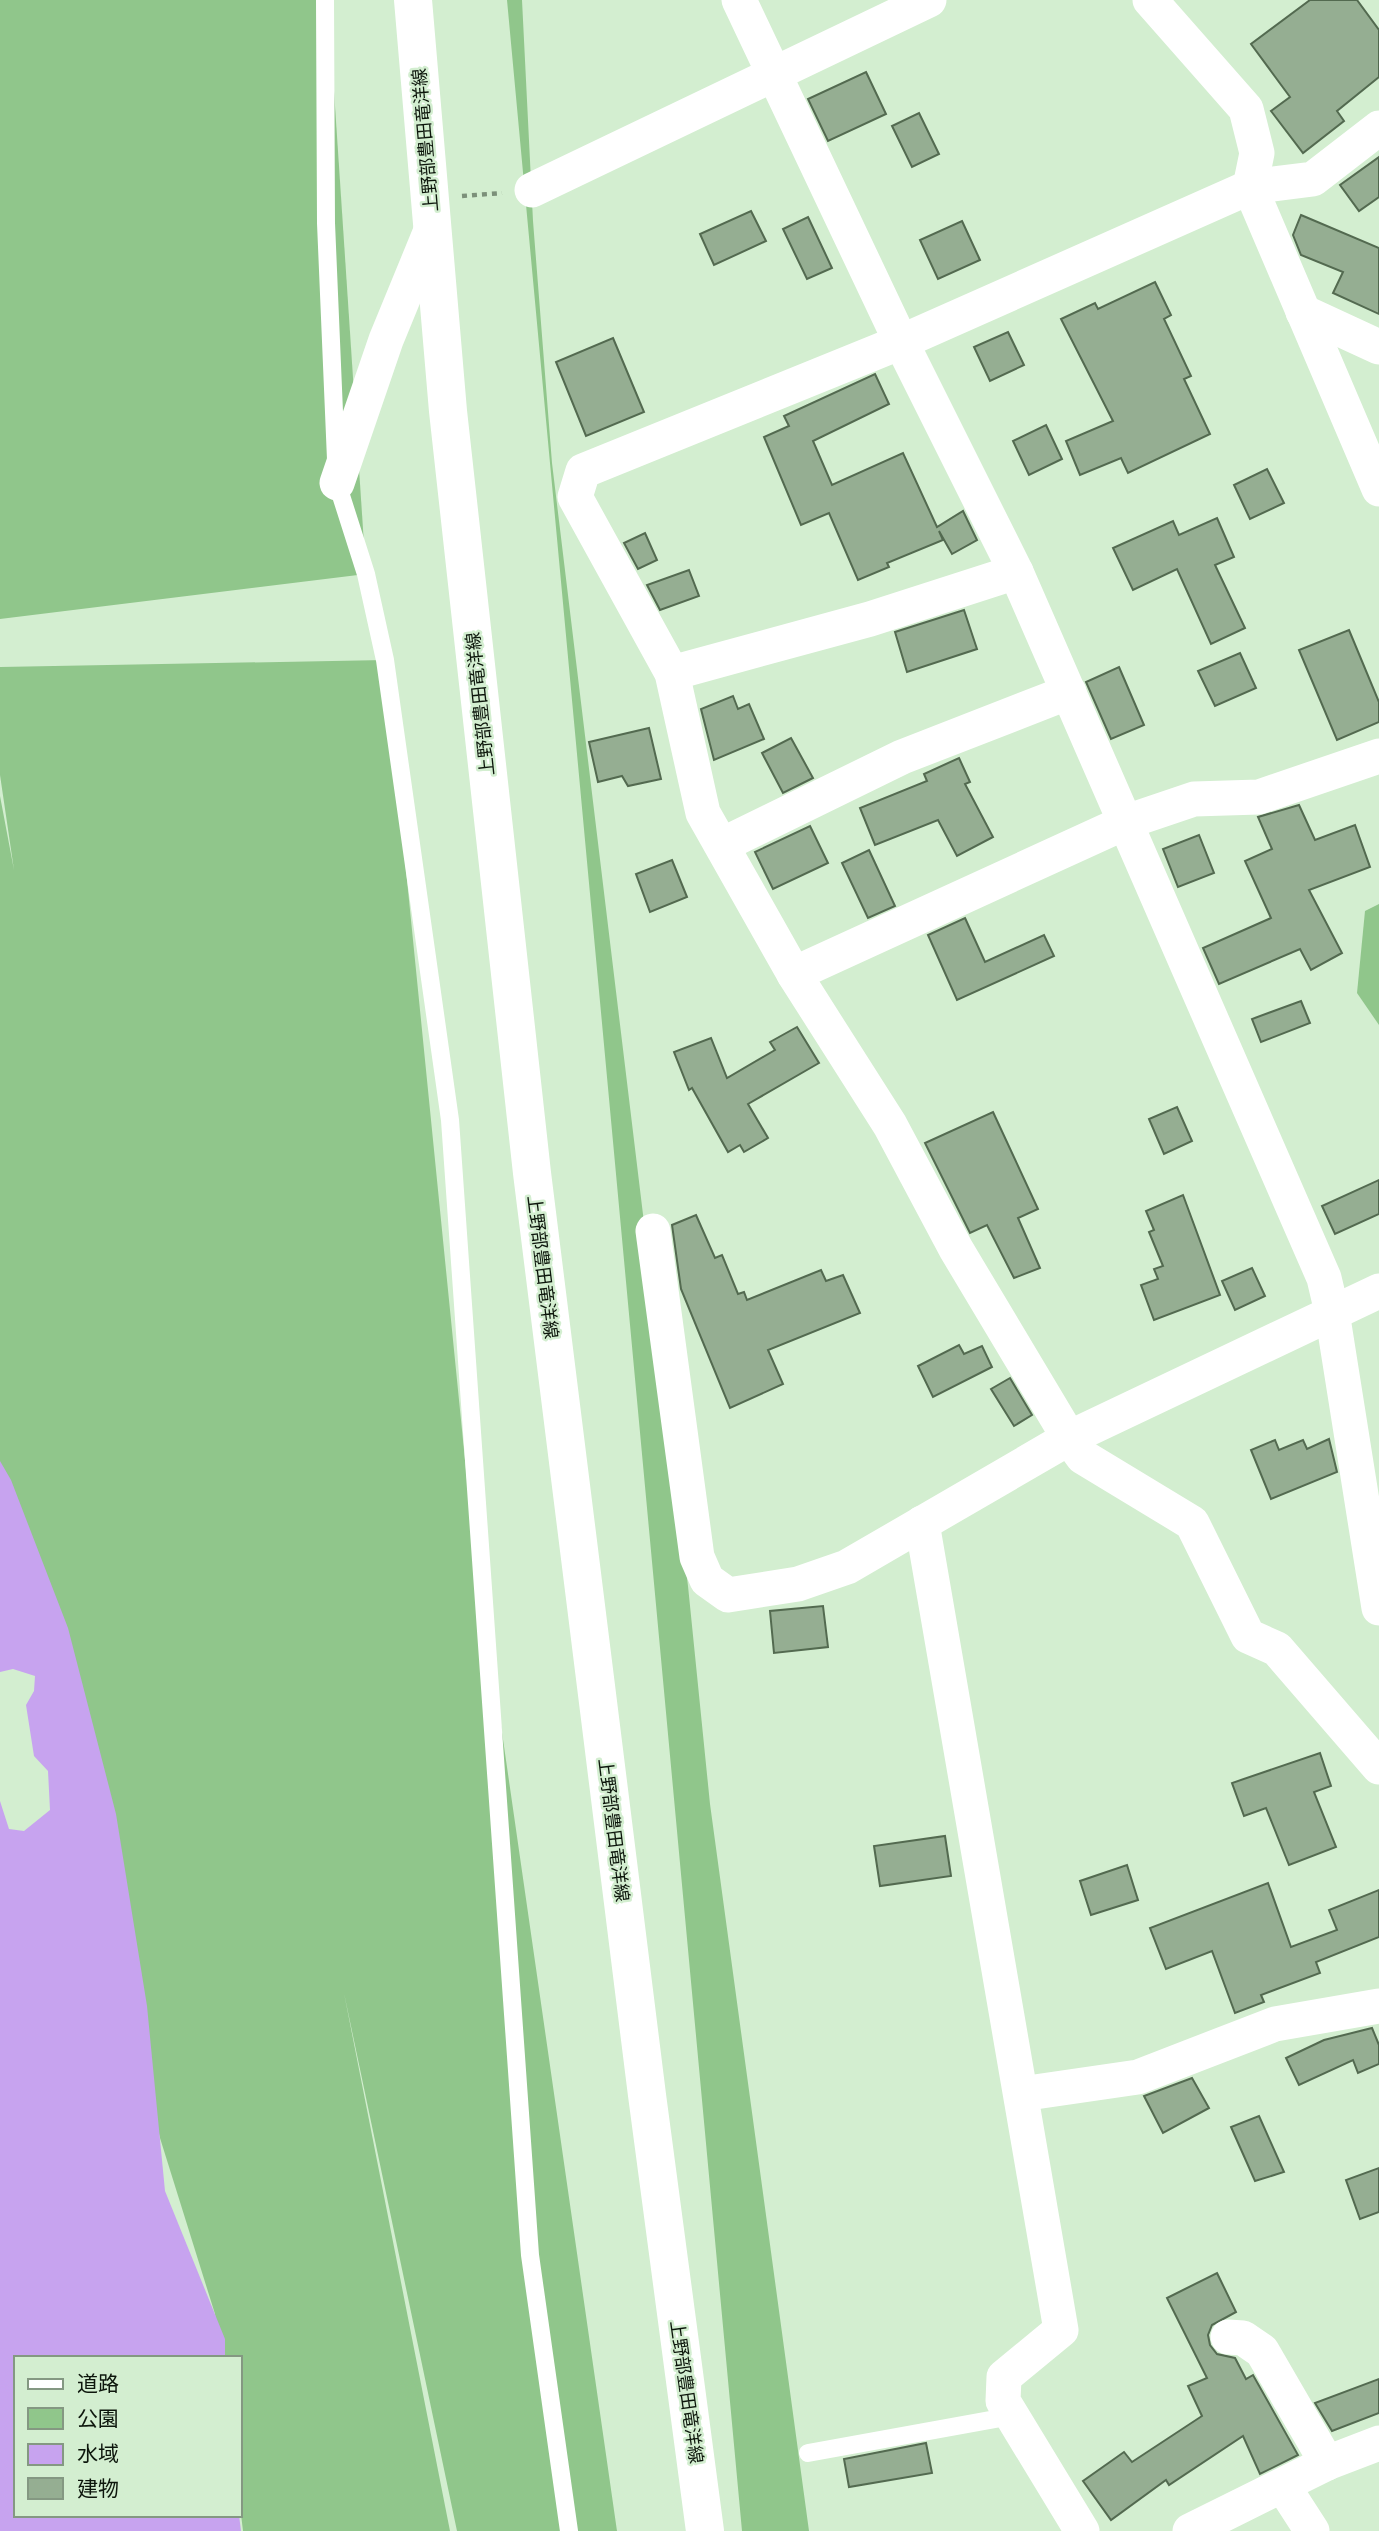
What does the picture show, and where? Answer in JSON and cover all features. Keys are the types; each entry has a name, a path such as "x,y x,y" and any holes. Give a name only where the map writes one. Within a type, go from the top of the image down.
{"main road":[{"name":"上野部豊田竜洋線","path":"413,0 448,411 533,1187 647,2095 705,2531"}],"street":[{"path":"739,0 901,342 1016,572 1324,1278 1332,1312 1379,1608"},
{"path":"532,190 929,0"},
{"path":"1150,0 1245,109 1257,153 1250,187 1379,489"},
{"path":"1379,128 1313,179 1250,187 901,342 583,471 575,497 672,673 703,813 794,974 890,1125 956,1249 1069,1438 1083,1457 1192,1523 1248,1636 1277,1649 1379,1767"},
{"path":"337,483 386,340 432,228"},
{"path":"1303,312 1379,347"},
{"path":"672,673 870,619 1016,572"},
{"path":"722,845 902,757 1069,692"},
{"path":"794,974 1126,822 1194,799 1259,797 1379,756"},
{"path":"653,1231 697,1557 707,1580 728,1595 799,1584 847,1567 1069,1438 1379,1291"},
{"path":"922,1523 1021,2094 1029,2157 1061,2330 1004,2377 1003,2401 1082,2531"},
{"path":"1021,2094 1138,2077 1275,2024 1379,2006"},
{"path":"1228,2337 1243,2338 1262,2351 1327,2463"},
{"path":"1190,2531 1327,2463 1379,2443"},
{"path":"1283,2486 1312,2531"}],"lane":[{"path":"325,0 326,223 337,483 366,574 385,660 450,1120 530,2255 569,2531"},
{"path":"808,2454 1012,2416"}],"path":[{"path":"455,196 532,190"}],"green space":[{"path":"0,0 328,0 366,574 0,619"},
{"path":"507,0 522,0 533,221 552,463 688,1586 710,1804 809,2531 742,2531"},
{"path":"385,660 470,1510 617,2531 457,2531 344,1993 450,2531 243,2531 242,2356 221,2356 215,2314 160,2138 0,1481 0,796 14,870 0,775 0,667"},
{"path":"1379,904 1379,1025 1357,993 1365,911"}],"water":[{"path":"0,1461 11,1480 68,1628 116,1814 147,2006 165,2191 225,2339 225,2356 14,2356 14,2517 239,2517 241,2531 0,2531 0,1801 9,1829 24,1831 50,1810 48,1771 34,1756 26,1705 34,1691 35,1676 13,1669 0,1672"}],"building":[{"path":"1310,0 1357,0 1379,30 1379,77 1337,111 1344,121 1303,153 1271,111 1290,97 1251,44"},
{"path":"866,72 886,114 828,141 808,99"},
{"path":"919,113 939,154 912,167 892,126"},
{"path":"1379,157 1379,197 1359,211 1340,185"},
{"path":"751,211 766,241 714,265 700,234"},
{"path":"1301,215 1379,248 1379,314 1333,293 1343,272 1301,255 1293,235"},
{"path":"808,217 832,268 807,279 783,229"},
{"path":"962,221 980,260 938,279 920,240"},
{"path":"1155,282 1171,315 1164,319 1191,376 1184,379 1210,434 1128,473 1121,458 1080,475 1066,441 1113,421 1061,319 1095,303 1098,309"},
{"path":"1008,332 1024,365 990,381 974,347"},
{"path":"613,338 644,412 586,436 556,362"},
{"path":"875,374 889,404 813,441 832,485 903,453 937,527 963,511 977,540 952,554 939,531 943,540 887,563 889,567 858,580 829,513 801,525 764,437 789,426 784,416"},
{"path":"1046,425 1062,459 1029,475 1013,441"},
{"path":"1267,469 1284,503 1250,519 1234,485"},
{"path":"1217,518 1234,557 1215,565 1245,628 1211,644 1177,569 1133,590 1113,548 1173,521 1179,535"},
{"path":"645,533 657,560 638,569 624,543"},
{"path":"689,570 699,596 660,610 647,585"},
{"path":"964,610 977,649 907,672 895,632"},
{"path":"1349,630 1379,702 1379,722 1337,740 1299,650"},
{"path":"1240,653 1256,688 1215,706 1198,671"},
{"path":"1119,667 1144,725 1111,739 1086,682"},
{"path":"733,696 738,709 749,704 764,739 714,760 701,709"},
{"path":"649,728 661,779 628,786 622,776 598,782 589,742"},
{"path":"791,738 813,778 783,793 762,753"},
{"path":"959,758 970,782 965,784 993,837 957,856 938,820 875,845 860,808 927,781 924,774"},
{"path":"1299,805 1315,840 1355,825 1370,867 1309,890 1342,953 1311,970 1300,949 1219,984 1203,948 1271,918 1245,861 1272,849 1258,817"},
{"path":"810,826 828,863 773,889 755,852"},
{"path":"1199,835 1214,873 1178,887 1163,849"},
{"path":"869,850 895,906 868,918 842,863"},
{"path":"672,860 687,897 650,912 636,874"},
{"path":"965,918 985,962 1044,935 1054,956 957,1000 928,935"},
{"path":"1301,1001 1310,1023 1261,1042 1252,1019"},
{"path":"797,1027 819,1063 748,1104 768,1138 744,1152 740,1145 728,1152 692,1088 689,1090 674,1052 711,1038 727,1078 775,1050 770,1042"},
{"path":"1177,1107 1192,1141 1164,1154 1149,1119"},
{"path":"993,1112 1038,1209 1018,1218 1040,1268 1014,1278 987,1225 970,1233 925,1143"},
{"path":"1379,1180 1379,1214 1335,1234 1322,1206"},
{"path":"1183,1195 1220,1295 1154,1320 1141,1285 1158,1279 1154,1269 1163,1266 1149,1232 1154,1230 1146,1211"},
{"path":"696,1215 715,1258 722,1255 738,1294 744,1292 747,1300 821,1270 826,1281 843,1275 860,1313 768,1350 783,1384 730,1408 681,1289 672,1225"},
{"path":"1252,1268 1265,1296 1235,1310 1222,1281"},
{"path":"959,1345 964,1354 982,1346 992,1367 933,1397 918,1366"},
{"path":"1010,1378 1032,1415 1014,1426 991,1389"},
{"path":"1329,1439 1337,1472 1271,1499 1251,1450 1275,1440 1279,1450 1303,1440 1307,1449"},
{"path":"823,1606 828,1647 774,1653 770,1611"},
{"path":"1320,1753 1331,1786 1314,1792 1336,1847 1289,1865 1266,1808 1244,1816 1232,1783"},
{"path":"945,1836 951,1876 880,1886 874,1846"},
{"path":"1127,1865 1138,1900 1091,1915 1080,1881"},
{"path":"1268,1883 1291,1947 1337,1930 1329,1910 1379,1890 1379,1937 1316,1962 1320,1973 1261,1995 1264,2002 1235,2013 1212,1951 1166,1969 1150,1928"},
{"path":"1372,2028 1379,2045 1379,2064 1358,2073 1353,2060 1299,2085 1286,2058 1324,2040"},
{"path":"1192,2078 1209,2108 1163,2133 1144,2096"},
{"path":"1259,2116 1284,2172 1255,2181 1231,2127"},
{"path":"1379,2168 1379,2212 1360,2219 1346,2180"},
{"path":"1217,2273 1236,2312 1212,2325 1208,2335 1210,2345 1217,2354 1235,2358 1246,2379 1253,2375 1298,2455 1260,2474 1243,2436 1169,2485 1166,2480 1111,2520 1083,2481 1124,2452 1132,2462 1202,2416 1188,2386 1207,2378 1167,2298"},
{"path":"1379,2379 1379,2413 1332,2431 1315,2403"},
{"path":"926,2443 932,2473 849,2487 844,2459"}]}
